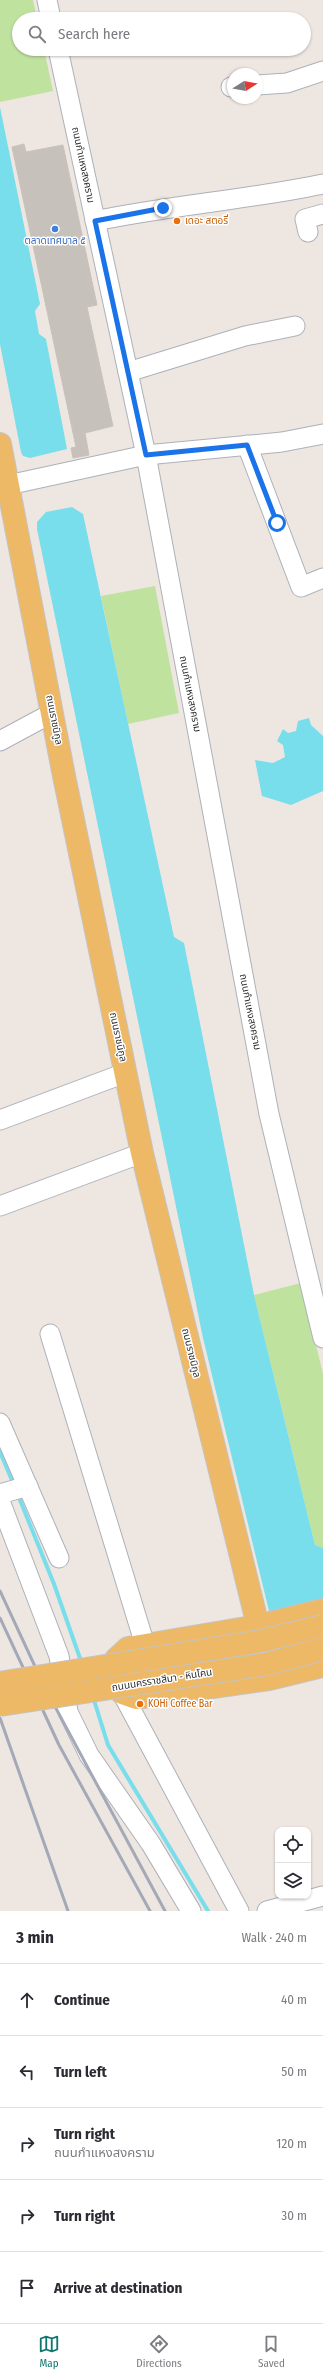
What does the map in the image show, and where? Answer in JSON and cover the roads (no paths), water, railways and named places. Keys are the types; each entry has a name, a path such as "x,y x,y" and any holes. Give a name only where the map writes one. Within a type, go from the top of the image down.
{"main road":[{"name":"ถนนราชนิกูล","path":"0,444 52,713 142,1153 258,1626"},
{"path":"323,1610 258,1626 128,1648 116,1659 112,1677 122,1693 136,1698 269,1679 323,1666"},
{"path":"0,1683 261,1641 323,1626"},
{"name":"ถนนนครราชสีมา - หินโคน","path":"0,1705 267,1664 323,1649"}],"street":[{"path":"47,0 50,12"},
{"name":"ถนนกำแหงสงคราม","path":"60,56 146,455 268,1114 323,1338"},
{"path":"263,85 287,83 323,71"},
{"path":"95,221 163,208 276,194 323,184"},
{"path":"308,232 305,219 323,214"},
{"path":"128,372 245,336 295,326"},
{"path":"8,484 146,455 247,445 323,434"},
{"path":"247,445 301,587 323,578"},
{"path":"0,741 52,713"},
{"path":"0,1120 125,1073"},
{"path":"0,1206 142,1153"},
{"path":"50,1334 145,1645"},
{"path":"0,1423 11,1492 59,1656 68,1712 89,1754 150,1844 191,1911"},
{"path":"11,1492 59,1558"},
{"path":"122,1693 239,1911"},
{"path":"267,1911 323,1896"}],"water":[{"path":"0,107 40,304 35,311 39,334 46,339 67,449 30,458 23,456 21,452 0,344"},
{"path":"72,507 83,514 174,937 184,943 254,1295 315,1545 323,1548 323,1602 274,1614 269,1611 203,1338 37,529 37,522 46,512"},
{"path":"309,718 311,725 323,736 323,791 291,805 262,796 255,760 273,763 285,757 283,745 277,741 283,729 288,733 296,731 298,721"}],"waterway":[{"path":"0,1452 14,1485"},
{"path":"18,1495 54,1584 82,1664"},
{"path":"93,1697 108,1745 208,1911"}],"railway":[{"path":"0,1591 45,1688 165,1911"},
{"path":"0,1618 59,1745 150,1911"},
{"path":"0,1718 68,1911"}],"place":[{"name":"เดอะ สตอรี่","path":"177,221"},
{"name":"ตลาดเทศบาล ๕","path":"55,229"},
{"name":"KOHi Coffee Bar","path":"140,1704"}]}
